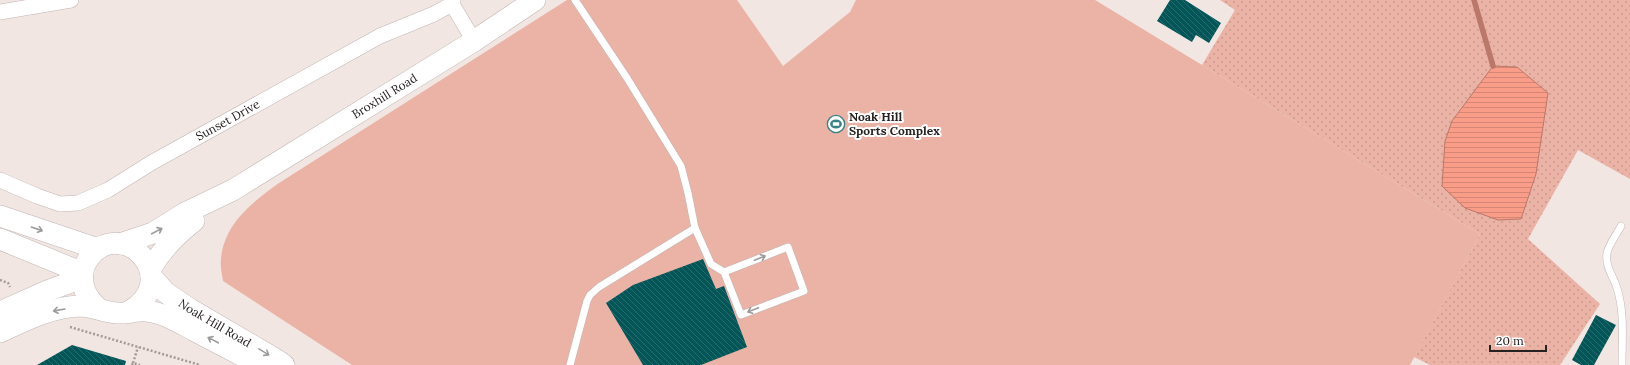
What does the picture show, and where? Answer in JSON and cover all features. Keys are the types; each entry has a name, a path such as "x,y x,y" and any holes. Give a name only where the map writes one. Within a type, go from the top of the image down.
{"street":[{"path":"0,12 71,0"},
{"name":"Broxhill Road","path":"120,244 153,233 185,213 233,190 474,41 535,0"},
{"name":"Sunset Drive","path":"0,180 60,204 78,203 108,190 198,136 380,36 434,14 453,2 474,41"},
{"name":"Broxhill Road","path":"151,273 164,248 177,234 233,190"},
{"path":"0,216 98,249"},
{"path":"0,239 82,276"},
{"path":"98,308 89,300 84,290 82,276 84,267 90,257 98,249 108,245 120,244"},
{"name":"Noak Hill Road","path":"120,244 132,247 141,254 148,264 151,273 165,292 190,309 284,365"},
{"path":"130,311 139,305 146,297 150,287 151,273"},
{"path":"0,312 82,276"},
{"name":"Noak Hill Road","path":"0,332 53,311 79,306 98,308 108,312 119,313 130,311 147,311 168,317 260,365"}],"lane":[{"path":"575,0 626,78 680,166 686,185 695,228 711,264 724,272 741,315 804,291 788,248 724,272"},
{"path":"1621,226 1607,253 1608,267 1616,286 1620,306 1622,327 1622,365"},
{"path":"570,365 584,310 590,295 599,287 695,228"}],"path":[{"path":"0,280 8,283"},
{"path":"68,327 200,365"},
{"path":"138,347 132,364 140,365"}],"shaded area":[{"name":"Noak Hill Sports Complex","path":"567,0 737,0 783,66 850,12 856,0 1095,0 1480,234 1410,365 352,365 223,281 221,259 223,246 234,224 259,198 279,183"},
{"path":"1220,0 1630,0 1630,179 1578,150 1528,239 1600,304 1560,365 1430,365 1414,357 1480,234 1202,65 1235,10"},
{"path":"1493,66 1517,67 1548,93 1536,174 1521,219 1498,220 1465,208 1442,186 1445,141 1452,121"}],"building":[{"path":"1170,0 1185,0 1221,23 1209,43 1196,35 1192,42 1157,21"},
{"path":"703,259 716,289 724,286 747,347 701,365 643,365 606,303 633,285"},
{"path":"1596,315 1616,325 1594,365 1581,365 1572,360"},
{"path":"72,345 126,361 125,365 37,365"}],"waterway":[{"path":"1474,0 1493,66"}],"place":[{"name":"Noak Hill Sports Complex","path":"836,124"}]}
